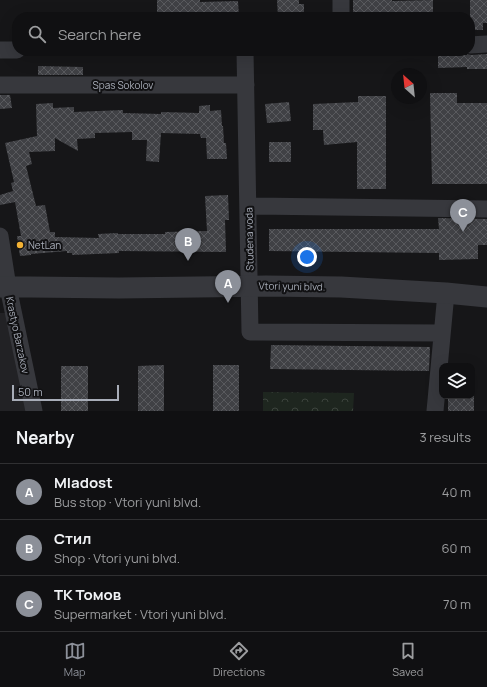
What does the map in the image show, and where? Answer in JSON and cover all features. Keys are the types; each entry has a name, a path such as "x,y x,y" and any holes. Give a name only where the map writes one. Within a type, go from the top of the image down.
{"street":[{"path":"341,0 341,12"},
{"path":"475,45 487,44"},
{"path":"0,50 12,50"},
{"name":"Studena voda","path":"245,56 250,332 442,333"},
{"name":"Spas Sokolov","path":"0,85 246,85"},
{"path":"248,206 487,209"},
{"name":"Krastyo Barzakov","path":"0,236 4,287 34,411"},
{"name":"Vtori yuni blvd.","path":"4,287 341,287 487,297"},
{"path":"435,411 446,293"}],"shaded area":[{"path":"0,313 8,313 27,411 0,411"}],"green space":[{"path":"263,392 354,393 353,411 263,411"}],"building":[{"path":"157,0 200,0 200,2 238,1 239,12 157,12"},
{"path":"277,0 299,0 299,4 304,4 304,12 278,12"},
{"path":"353,0 433,0 433,12 353,12"},
{"path":"470,0 487,0 487,23 483,23 483,30 475,30 475,12 470,12"},
{"path":"487,54 487,69 467,69 467,67 438,68 438,56 475,56 475,55"},
{"path":"38,66 83,67 83,75 38,75"},
{"path":"430,93 457,93 457,103 487,103 487,184 432,184"},
{"path":"0,95 10,95 12,108 0,109"},
{"path":"358,96 386,96 386,189 357,189 357,142 324,145 323,130 313,130 313,104 358,102"},
{"path":"289,102 291,121 267,123 265,104"},
{"path":"53,103 53,108 74,107 74,112 123,110 123,113 199,113 199,106 210,105 210,111 221,110 227,159 207,159 206,138 201,138 200,134 161,133 159,162 146,161 147,140 132,140 132,132 95,133 95,138 77,139 78,151 55,138 55,151 29,152 32,164 26,166 36,206 45,205 50,232 55,232 55,237 99,238 98,234 165,234 165,232 207,231 205,196 228,195 229,220 225,220 226,252 119,251 119,253 72,255 72,253 67,253 67,251 20,256 17,236 21,236 15,202 0,205 0,195 13,191 11,183 14,182 5,143 37,136 36,104"},
{"path":"269,142 291,142 291,162 269,162"},
{"path":"438,218 487,219 487,245 478,245 478,259 439,260 439,253 269,251 269,229 439,229"},
{"path":"271,345 430,347 429,371 270,369"},
{"path":"164,365 164,411 138,411 138,366"},
{"path":"213,365 239,365 239,411 213,411"},
{"path":"61,366 88,366 88,411 61,411"},
{"path":"448,399 474,399 474,411 448,411"}],"place":[{"name":"ТК Томов","path":"463,232"},
{"name":"NetLan","path":"20,245"},
{"name":"Стил","path":"188,261"},
{"name":"Mladost","path":"228,303"}]}
